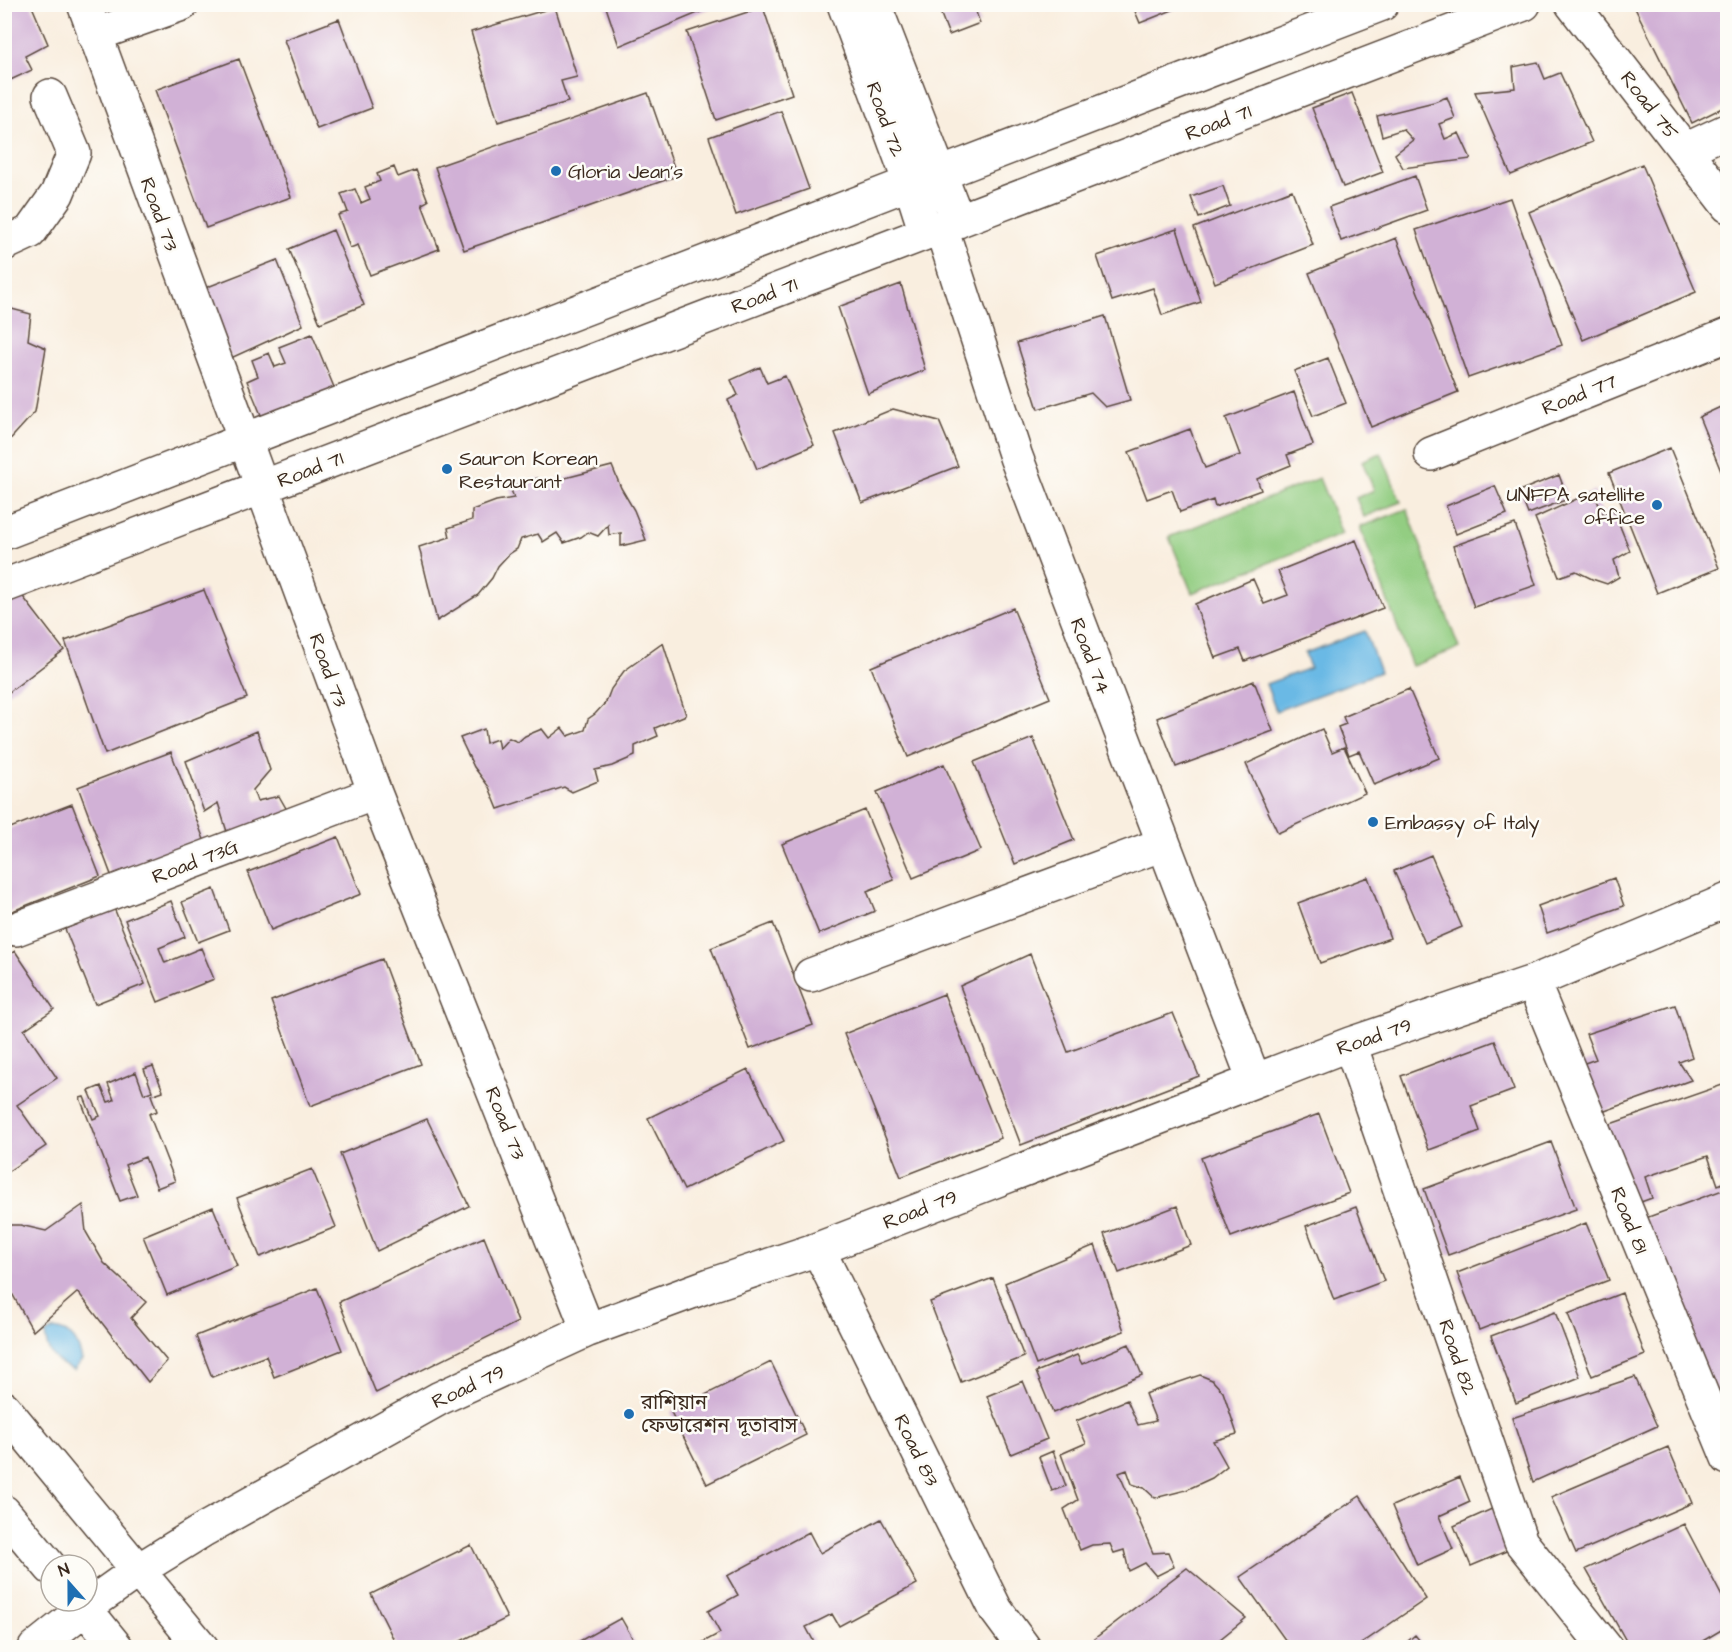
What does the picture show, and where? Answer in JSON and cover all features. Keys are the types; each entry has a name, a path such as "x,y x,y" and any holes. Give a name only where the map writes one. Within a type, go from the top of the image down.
{"street":[{"name":"Road 73","path":"84,4 375,794 588,1330"},
{"path":"94,35 182,4"},
{"name":"Road 72","path":"844,4 910,183 942,227"},
{"name":"Road 72","path":"874,4 940,174 942,227"},
{"path":"4,533 910,183 940,174 1382,4"},
{"name":"Road 71","path":"4,586 1524,4"},
{"name":"Road 75","path":"1572,4 1728,206"},
{"path":"4,244 30,232 57,194 74,153 50,96"},
{"path":"1685,150 1728,130"},
{"name":"Road 74","path":"942,227 1016,457 1254,1080"},
{"name":"Road 77","path":"1431,454 1728,335"},
{"name":"Road 73G","path":"16,929 375,794"},
{"path":"811,975 1163,844"},
{"name":"Road 79","path":"99,1594 205,1529 440,1398 588,1330 710,1285 818,1249 1350,1044 1533,982 1728,900"},
{"name":"Road 81","path":"1533,982 1728,1458"},
{"name":"Road 82","path":"1350,1044 1521,1542 1606,1647"},
{"name":"Road 83","path":"818,1249 996,1610 1024,1647"},
{"path":"4,1408 202,1647"},
{"path":"4,1512 39,1554"},
{"name":"Road 79","path":"35,1647 73,1613"},
{"path":"89,1613 117,1647"}],"green space":[{"path":"1381,453 1401,502 1364,517 1356,498 1374,490 1362,461"},
{"path":"1319,478 1342,534 1192,593 1169,537"},
{"path":"1407,509 1459,648 1412,666 1360,527"}],"water":[{"path":"1365,631 1380,672 1276,711 1266,684 1310,668 1305,653"},
{"path":"54,1329 70,1335 79,1348 82,1360 74,1370 57,1361 50,1352 45,1334"}],"building":[{"path":"4,4 31,4 48,44 25,56 32,70 4,83"},
{"path":"605,4 717,4 717,5 619,46"},
{"path":"937,4 973,4 980,23 949,35"},
{"path":"1132,4 1185,4 1185,5 1140,23"},
{"path":"1633,4 1728,4 1728,105 1692,123"},
{"path":"555,7 577,77 561,81 568,102 498,122 471,32"},
{"path":"763,7 792,94 716,120 687,32"},
{"path":"339,19 372,108 317,129 284,40"},
{"path":"239,59 291,197 206,228 155,90"},
{"path":"1538,62 1545,79 1560,73 1592,142 1511,175 1475,92 1515,88 1513,67"},
{"name":"Gloria Jean's","path":"648,93 677,176 464,250 435,167"},
{"path":"1352,93 1383,172 1343,187 1312,108"},
{"path":"1447,97 1455,118 1439,124 1445,139 1459,133 1471,159 1403,168 1395,154 1413,140 1403,129 1382,136 1377,116"},
{"path":"781,111 809,189 736,215 709,137"},
{"path":"1728,150 1728,164 1722,154"},
{"path":"1642,164 1696,292 1583,340 1529,212"},
{"path":"394,167 398,177 416,170 428,201 422,204 439,249 370,275 358,245 350,248 338,215 348,212 341,194 355,189 361,203 370,199 365,187 380,181 377,174"},
{"path":"1415,176 1427,210 1341,241 1329,207"},
{"path":"1223,186 1230,206 1199,218 1191,197"},
{"path":"1292,190 1313,245 1215,283 1194,228"},
{"path":"1510,198 1562,345 1468,378 1416,230"},
{"path":"1177,229 1201,302 1162,315 1153,288 1112,301 1097,256"},
{"path":"333,230 364,305 320,323 289,249"},
{"path":"1396,238 1458,392 1371,427 1309,273"},
{"path":"277,260 303,325 231,358 205,288"},
{"path":"901,284 925,370 868,394 838,307"},
{"path":"4,307 31,314 28,340 46,348 35,412 4,446"},
{"path":"1105,316 1130,400 1105,407 1091,393 1038,409 1017,343"},
{"path":"312,334 336,392 264,422 247,381 258,376 252,360 269,353 275,367 286,363 279,347"},
{"path":"1328,358 1346,403 1313,416 1294,371"},
{"path":"760,367 767,383 785,376 814,445 757,469 728,400 738,395 731,380"},
{"path":"1294,392 1313,445 1287,455 1291,465 1257,479 1261,490 1215,507 1213,500 1180,512 1172,490 1147,499 1129,452 1190,429 1205,468 1240,455 1226,418"},
{"path":"1727,404 1727,486 1699,417"},
{"path":"893,409 939,421 958,466 862,503 835,433"},
{"path":"1670,448 1719,568 1657,593 1609,473"},
{"path":"612,466 646,540 621,546 621,533 609,535 608,525 598,536 588,532 564,543 557,533 543,542 538,534 521,539 517,549 498,566 492,578 478,595 437,621 419,547 450,537 448,528 472,520 472,510 496,501 514,498 510,487 538,478 546,483"},
{"path":"1559,475 1568,499 1528,514 1519,491"},
{"path":"1495,486 1507,514 1456,534 1446,506"},
{"path":"1594,491 1602,514 1613,509 1630,551 1614,560 1619,577 1607,584 1576,571 1559,577 1535,518"},
{"path":"1515,524 1536,585 1474,607 1453,546"},
{"path":"1356,540 1383,608 1245,661 1240,649 1215,658 1195,604 1253,579 1264,604 1288,595 1278,571"},
{"path":"14,585 64,650 4,696 4,593"},
{"path":"204,590 247,698 105,754 65,641"},
{"path":"1013,608 1050,698 908,757 871,667"},
{"path":"663,643 686,715 655,728 658,736 635,746 635,756 612,766 595,770 598,781 572,792 564,787 498,809 489,787 474,767 460,738 484,729 486,743 497,739 499,749 509,738 518,742 525,736 542,729 549,738 562,728 568,736 585,730 588,719 606,702 611,689 624,671"},
{"path":"1254,681 1273,731 1176,767 1157,718"},
{"path":"1409,689 1439,758 1374,785 1359,751 1349,755 1338,727 1346,724 1343,717"},
{"path":"1322,729 1332,752 1344,747 1365,793 1278,833 1246,764"},
{"path":"257,731 270,770 253,790 257,801 279,796 291,817 228,835 218,803 204,812 186,761"},
{"path":"1033,738 1074,840 1015,864 974,762"},
{"path":"171,752 206,845 113,880 78,787"},
{"path":"944,764 981,850 913,878 877,792"},
{"path":"72,804 100,876 5,914 5,830"},
{"path":"865,810 894,880 867,891 875,911 819,934 782,844"},
{"path":"338,837 361,894 271,930 248,872"},
{"path":"1431,855 1462,927 1425,943 1394,871"},
{"path":"1368,877 1390,938 1320,963 1298,903"},
{"path":"1614,878 1624,906 1547,933 1538,906"},
{"path":"214,889 229,930 198,942 182,902"},
{"path":"171,901 185,937 159,948 165,963 201,948 214,979 158,1002 125,920"},
{"path":"114,908 145,984 95,1004 65,929"},
{"path":"773,923 813,1025 750,1049 711,948"},
{"path":"15,951 54,1009 24,1030 57,1078 17,1105 46,1146 4,1174 4,958"},
{"path":"1030,954 1068,1052 1173,1013 1199,1076 1021,1145 960,986"},
{"path":"382,959 421,1064 310,1106 271,1001"},
{"path":"944,994 1001,1138 901,1177 844,1034"},
{"path":"1675,1005 1692,1057 1679,1062 1691,1080 1602,1112 1582,1064 1596,1059 1586,1034"},
{"path":"1495,1041 1514,1090 1471,1106 1480,1131 1429,1150 1401,1076"},
{"path":"153,1066 163,1091 151,1095 157,1111 149,1114 175,1181 157,1188 145,1157 125,1165 137,1195 120,1201 80,1098 84,1097 93,1119 100,1116 89,1091 101,1086 108,1102 114,1100 108,1084 136,1072 144,1094 152,1091 144,1069"},
{"path":"748,1069 784,1141 684,1190 648,1118"},
{"path":"1728,1083 1728,1181 1718,1185 1708,1156 1645,1177 1652,1198 1627,1207 1599,1128"},
{"path":"1319,1114 1349,1193 1231,1237 1201,1158"},
{"path":"427,1119 469,1206 377,1251 340,1154"},
{"path":"1551,1142 1576,1209 1448,1255 1424,1189"},
{"path":"312,1169 336,1227 260,1257 237,1198"},
{"path":"1728,1188 1728,1387 1712,1393 1643,1219"},
{"path":"83,1205 86,1232 104,1263 146,1302 131,1318 167,1361 148,1382 78,1292 33,1331 4,1279 4,1225 20,1225 46,1231"},
{"path":"1177,1206 1191,1245 1119,1273 1104,1234"},
{"path":"213,1207 237,1266 167,1295 143,1236"},
{"path":"1356,1207 1384,1281 1334,1300 1306,1226"},
{"path":"1586,1223 1609,1280 1479,1330 1457,1273"},
{"path":"484,1237 518,1322 376,1393 339,1302"},
{"path":"1095,1245 1124,1331 1036,1365 1005,1283"},
{"path":"993,1278 1024,1357 961,1382 930,1302"},
{"path":"317,1288 342,1350 274,1377 266,1356 212,1377 196,1336"},
{"path":"1622,1293 1645,1355 1592,1376 1568,1314"},
{"path":"1555,1312 1580,1377 1516,1403 1491,1336"},
{"path":"1129,1344 1142,1375 1053,1413 1036,1372 1077,1355 1082,1364"},
{"path":"771,1362 806,1435 707,1484 671,1412"},
{"path":"1200,1375 1212,1380 1223,1392 1237,1434 1213,1441 1227,1466 1212,1478 1186,1490 1155,1498 1144,1488 1132,1484 1127,1470 1119,1473 1153,1553 1168,1552 1174,1567 1156,1576 1145,1563 1129,1571 1124,1550 1114,1553 1110,1544 1092,1545 1080,1550 1064,1509 1078,1500 1061,1454 1086,1443 1076,1421 1127,1400 1138,1425 1156,1421 1145,1394"},
{"path":"1635,1377 1657,1426 1533,1482 1512,1418"},
{"path":"1023,1381 1047,1439 1011,1454 987,1396"},
{"path":"1668,1447 1692,1503 1576,1553 1551,1497"},
{"path":"1053,1451 1066,1486 1052,1491 1039,1457"},
{"path":"1460,1477 1470,1502 1439,1516 1453,1549 1417,1565 1392,1506"},
{"path":"1360,1496 1426,1599 1355,1648 1291,1648 1240,1577"},
{"path":"1494,1508 1511,1549 1471,1566 1454,1526"},
{"path":"881,1519 917,1584 839,1626 832,1614 806,1627 814,1642 804,1648 697,1648 696,1646 720,1633 708,1611 738,1595 727,1576 809,1532 820,1553"},
{"path":"1684,1524 1728,1608 1728,1626 1691,1648 1630,1648 1586,1569"},
{"path":"471,1545 507,1618 447,1648 398,1648 371,1594"},
{"path":"1187,1568 1246,1618 1209,1648 1099,1648 1094,1639"},
{"path":"621,1618 638,1648 567,1648"},
{"path":"1415,1635 1426,1648 1400,1648"}],"place":[{"name":"Gloria Jean's","path":"556,171"},
{"name":"Sauron Korean Restaurant","path":"447,469"},
{"name":"UNFPA satellite office","path":"1657,505"},
{"name":"Embassy of Italy","path":"1373,822"},
{"name":"রাশিয়ান ফেডারেশন দূতাবাস","path":"629,1414"}]}
